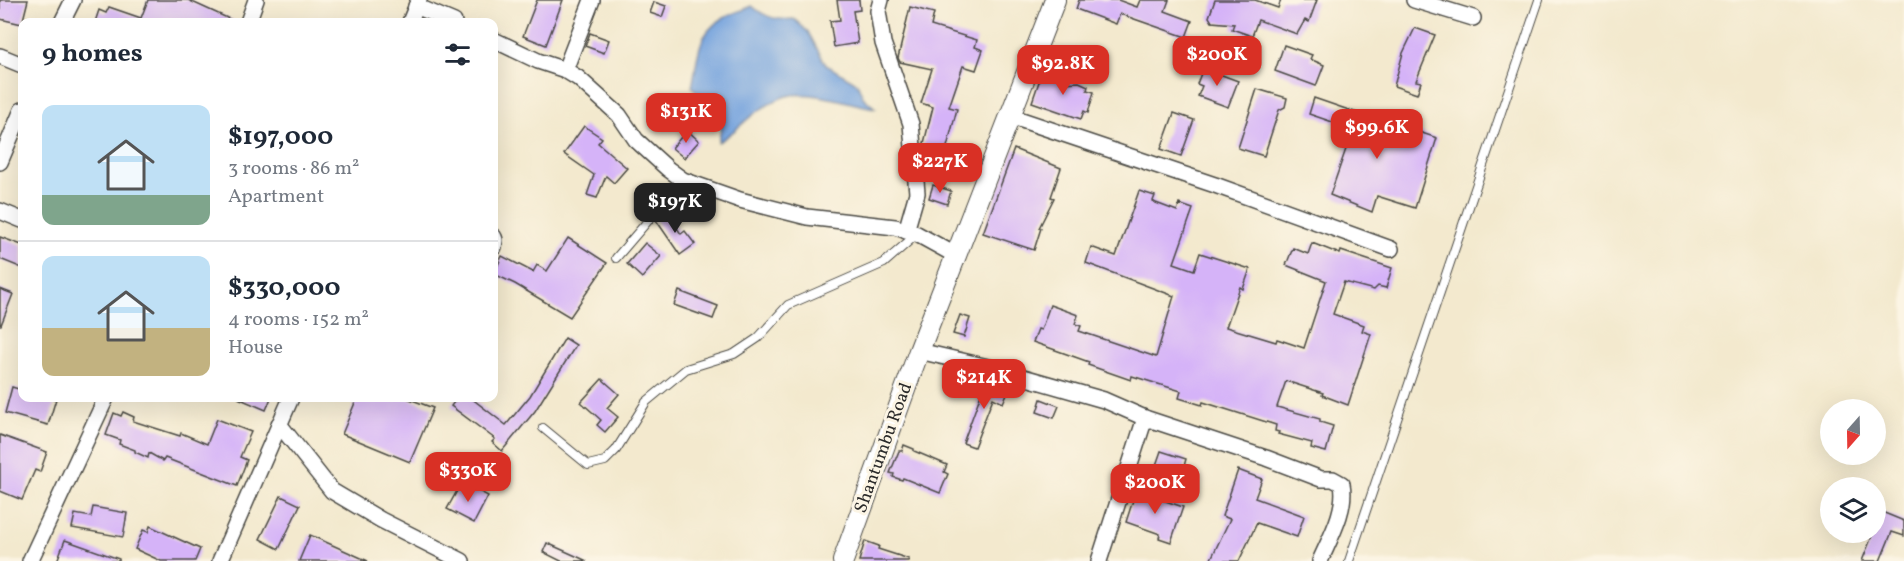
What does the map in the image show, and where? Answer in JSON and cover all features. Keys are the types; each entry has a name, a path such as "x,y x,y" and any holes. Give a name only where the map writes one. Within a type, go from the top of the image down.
{"street":[{"path":"64,18 73,0"},
{"path":"249,18 256,0"},
{"path":"565,70 592,0"},
{"path":"881,0 878,10 883,44 911,124 917,193 912,232"},
{"name":"Shantumbu Road","path":"843,561 919,351 1055,0"},
{"path":"1414,0 1473,18"},
{"path":"411,18 417,3 446,18"},
{"path":"498,42 538,61 565,70 578,78 613,109 636,140 683,180 740,200 807,217 895,227 912,232 957,256"},
{"path":"0,56 18,63"},
{"path":"1011,116 1215,185 1391,249"},
{"path":"0,162 18,119"},
{"path":"0,211 18,218"},
{"path":"919,351 988,367 1104,400 1145,418 1266,458 1321,480 1333,479 1342,484 1343,505 1320,561"},
{"path":"30,561 104,402"},
{"path":"220,561 289,402"},
{"path":"1099,561 1145,418"},
{"path":"279,424 332,491 381,520 462,561"}],"lane":[{"path":"1349,561 1539,0"},
{"path":"616,258 683,180"},
{"path":"543,428 588,465 605,461 616,450 646,402 686,369 734,354 758,338 788,305 884,262 912,232"}],"water":[{"path":"752,6 771,17 794,19 808,32 826,65 857,83 863,97 875,108 819,96 787,96 758,111 718,142 723,120 692,87 700,45 710,28 719,21"}],"building":[{"path":"0,0 28,0 24,18 18,18 18,23 0,19"},
{"path":"148,0 188,0 227,18 141,18"},
{"path":"537,0 563,0 546,45 523,36"},
{"path":"837,0 859,0 860,10 853,11 858,43 834,47 830,21 840,20"},
{"path":"1079,0 1118,0 1137,7 1140,0 1169,0 1165,11 1192,21 1186,37 1120,14 1116,24 1076,9"},
{"path":"1215,0 1255,0 1278,8 1281,0 1317,0 1309,22 1305,20 1297,34 1258,20 1252,36 1232,29 1234,24 1212,22 1209,17"},
{"path":"654,2 666,6 662,17 650,13"},
{"path":"109,7 141,18 96,18 99,10 106,13"},
{"path":"910,7 934,13 931,26 977,40 975,47 983,50 976,70 963,66 949,107 957,109 942,166 924,161 923,147 933,107 921,103 932,69 900,62 898,58"},
{"path":"1415,28 1435,35 1416,81 1421,82 1417,94 1394,86 1403,53"},
{"path":"590,33 609,40 604,53 585,46"},
{"path":"1284,45 1312,55 1310,59 1324,65 1316,86 1275,71"},
{"path":"1203,68 1238,81 1228,107 1198,96 1202,86 1197,84"},
{"path":"1052,72 1066,76 1064,83 1079,82 1088,86 1087,90 1094,92 1088,113 1084,111 1081,119 1032,102 1041,76 1050,79"},
{"path":"1257,89 1287,98 1285,107 1279,110 1264,156 1238,148"},
{"path":"1314,98 1375,119 1374,122 1417,137 1419,132 1437,138 1415,208 1377,196 1372,212 1330,195 1353,129 1309,114"},
{"path":"1174,113 1194,120 1181,156 1161,149"},
{"path":"584,126 602,138 598,143 627,168 614,183 606,176 597,198 587,195 594,175 564,154"},
{"path":"687,130 699,141 684,158 672,148"},
{"path":"1014,149 1061,168 1051,197 1054,198 1039,228 1041,228 1034,250 983,233"},
{"path":"933,185 951,191 947,204 929,198"},
{"path":"1139,191 1155,196 1153,201 1177,211 1179,204 1193,209 1174,263 1194,270 1200,253 1250,269 1243,289 1240,287 1226,327 1304,348 1326,281 1286,265 1293,248 1308,254 1312,243 1340,254 1341,251 1392,268 1386,288 1378,286 1374,290 1344,282 1333,314 1364,325 1362,331 1371,334 1348,405 1322,395 1323,393 1286,381 1277,407 1320,419 1320,422 1333,426 1326,452 1311,448 1312,443 1278,434 1279,432 1275,431 1276,425 1203,402 1202,405 1179,398 1181,391 1132,376 1131,380 1033,342 1038,329 1041,330 1050,305 1078,315 1075,324 1081,326 1079,331 1156,357 1174,296 1086,263 1091,247 1116,256"},
{"path":"665,210 681,234 685,231 695,244 680,255 656,220"},
{"path":"0,237 18,244 18,266 0,259"},
{"path":"568,238 607,263 570,317 498,276 498,265 502,256 533,272 537,265 547,271"},
{"path":"645,243 661,256 642,278 627,264"},
{"path":"0,289 13,294 1,325 0,325"},
{"path":"679,291 718,306 713,319 674,305"},
{"path":"960,315 970,318 964,337 953,334"},
{"path":"565,338 576,345 535,411 502,451 492,442 495,439 451,406 454,402 476,402 506,425 530,396"},
{"path":"602,379 619,394 607,408 618,417 605,432 597,425 601,420 581,402"},
{"path":"986,380 1009,389 1003,403 993,398 974,447 963,443"},
{"path":"12,387 18,389 18,402 55,402 48,425 5,413"},
{"path":"1041,399 1059,406 1054,418 1037,412"},
{"path":"247,402 269,402 266,410"},
{"path":"355,402 417,402 433,408 410,462 342,434"},
{"path":"123,412 134,417 133,421 180,436 181,433 207,444 217,419 251,432 240,457 247,460 237,486 165,458 163,461 149,453 148,458 119,444 120,440 106,435 114,413 121,416"},
{"path":"0,435 47,452 40,472 35,470 22,500 0,491"},
{"path":"904,445 947,465 944,472 948,474 940,493 903,478 902,480 893,477 894,474 890,473"},
{"path":"1161,451 1186,459 1180,480 1154,471"},
{"path":"1238,470 1262,479 1255,498 1304,516 1297,537 1257,523 1239,561 1210,561 1230,519 1222,516"},
{"path":"462,482 488,496 474,523 447,509"},
{"path":"1136,491 1183,507 1171,542 1159,538 1160,534 1126,522"},
{"path":"281,496 300,505 279,549 260,539"},
{"path":"93,507 127,513 123,537 72,528 75,514 91,517"},
{"path":"1886,514 1904,521 1904,536 1892,532 1880,561 1862,561 1869,543 1886,543"},
{"path":"150,526 200,549 195,561 161,561 135,549 143,530 148,532"},
{"path":"310,535 368,561 299,561"},
{"path":"65,540 119,559 119,561 57,561"},
{"path":"865,541 879,546 878,549 909,559 908,561 859,561"},
{"path":"547,543 587,561 561,561 543,552"}]}
